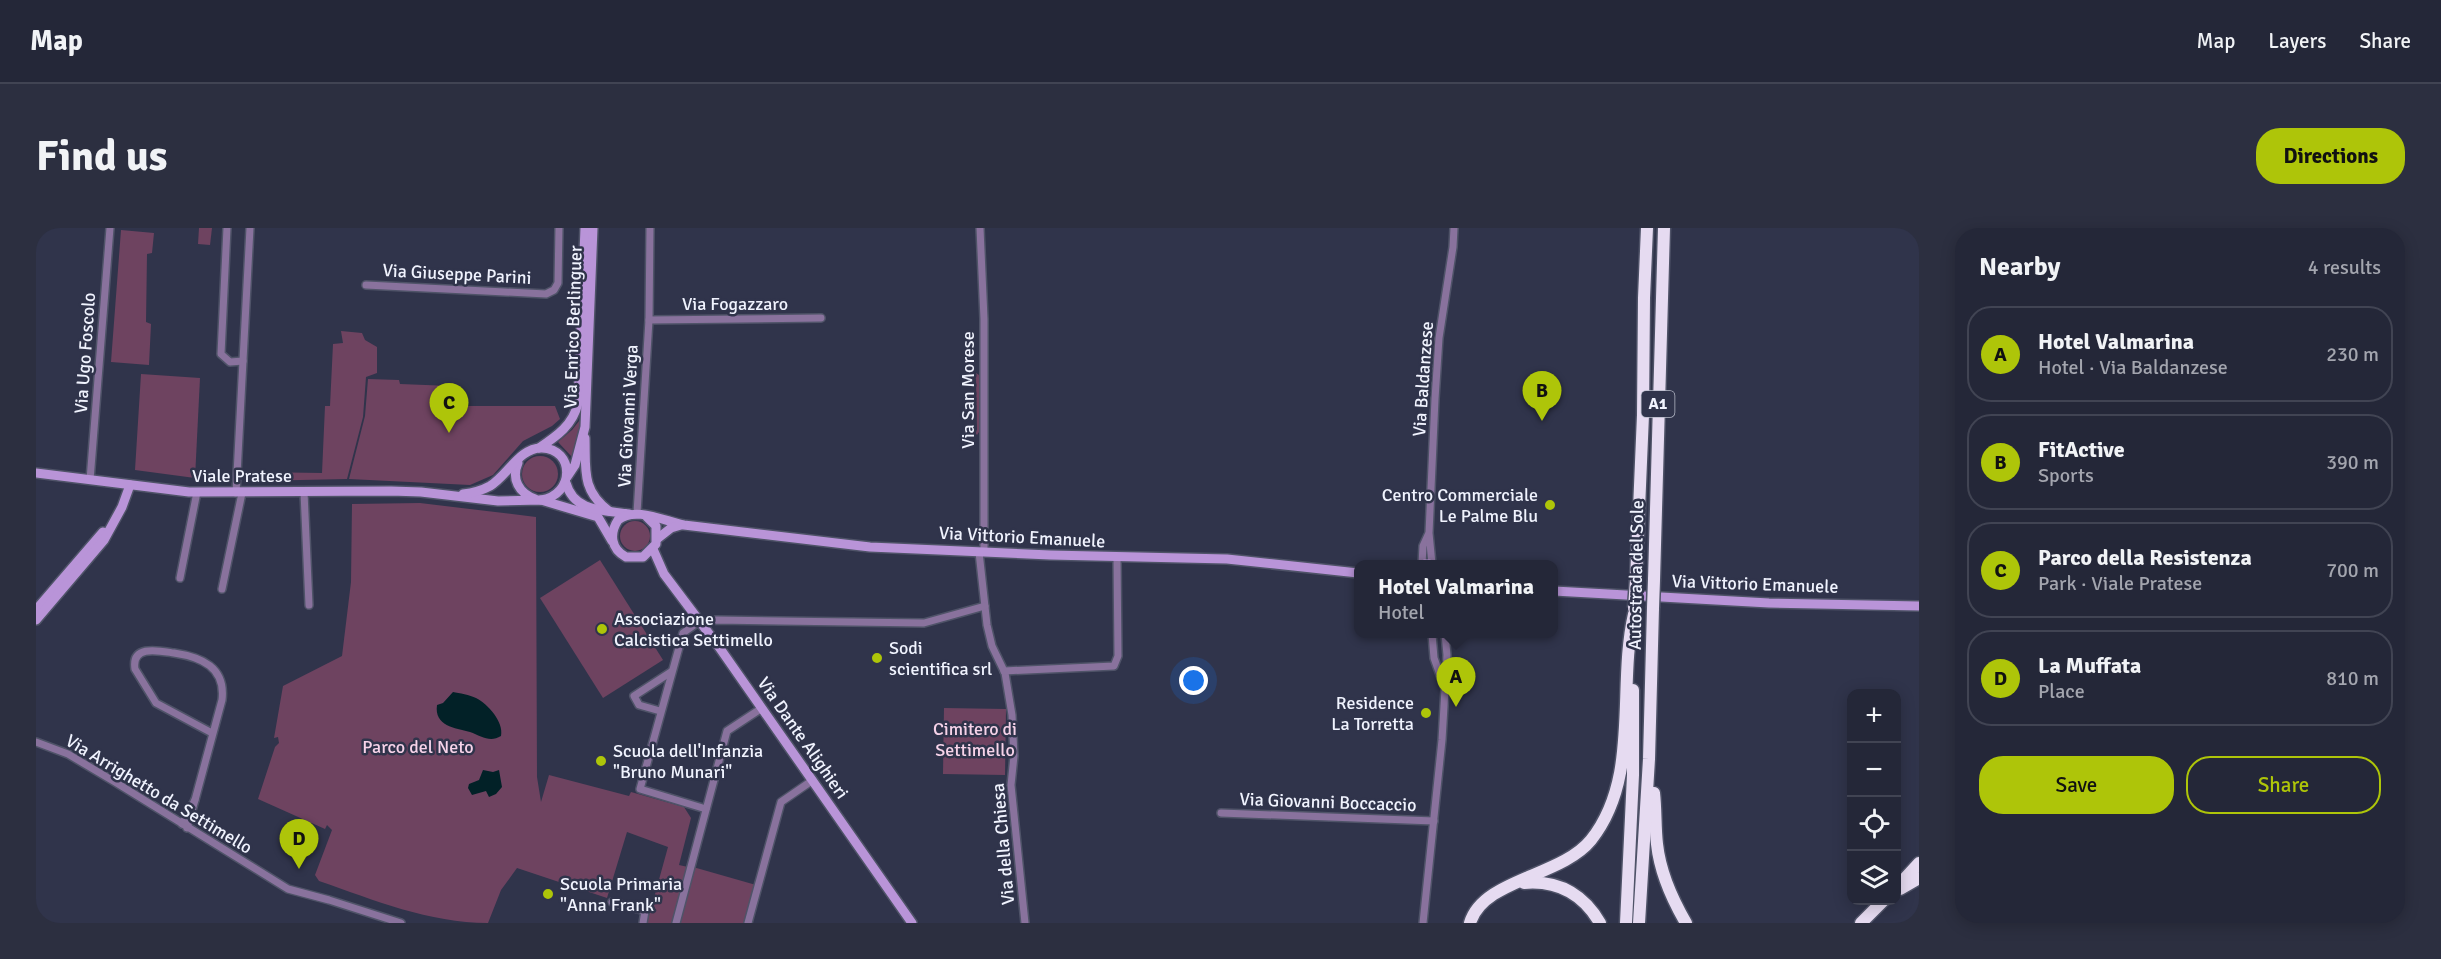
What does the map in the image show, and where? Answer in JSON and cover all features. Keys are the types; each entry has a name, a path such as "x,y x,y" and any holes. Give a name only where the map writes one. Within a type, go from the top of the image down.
{"highway":[{"name":"Autostrada del Sole","path":"1626,923 1633,775 1634,611 1643,415 1647,228"},
{"name":"Autostrada del Sole","path":"1640,923 1649,759 1664,228"},
{"path":"1470,923 1472,916 1494,892 1544,872 1572,857 1590,840 1615,795 1622,765 1627,643 1634,611"},
{"path":"1649,759 1655,799 1657,848 1671,895 1686,923"},
{"path":"1901,884 1919,863"},
{"path":"1901,887 1919,878"},
{"path":"1514,884 1547,883 1570,891 1584,902 1600,923"},
{"path":"1861,923 1879,905"}],"main road":[{"name":"Via Enrico Berlinguer","path":"539,448 564,430 574,416 578,403 585,228"},
{"name":"Via Enrico Berlinguer","path":"593,228 585,427 588,488 595,499 609,511"},
{"name":"Via Enrico Berlinguer","path":"566,480 575,465 585,427"},
{"name":"Viale Pratese","path":"448,495 471,493 490,486 527,452 539,448"},
{"path":"539,448 554,451 562,458 566,467 570,496 577,502 609,511 637,514 656,526 657,539 653,549 643,557 626,557 614,546 612,539 614,526 618,520 637,514"},
{"name":"Viale Pratese","path":"519,460 515,473 518,486 526,495 598,517 614,546"},
{"name":"Viale Pratese","path":"36,473 197,492 391,491 498,501 540,500"},
{"path":"540,500 556,495 566,480"},
{"path":"36,620 100,545 114,522 130,485"},
{"name":"Via Vittorio Emanuele","path":"637,514 684,525 870,547 1117,558 1236,560 1354,572"},
{"path":"36,610 114,522"},
{"path":"657,539 671,528 684,525"},
{"name":"Via Dante Alighieri","path":"653,549 664,574 762,708 912,923"},
{"name":"Via Dante Alighieri","path":"637,558 664,574"},
{"name":"Via Vittorio Emanuele","path":"1558,591 1769,603 1919,606"}],"street":[{"name":"Via Ugo Foscolo","path":"90,480 110,228"},
{"path":"227,228 221,354 230,362 243,361"},
{"path":"222,589 239,493 250,228"},
{"name":"Via Giuseppe Parini","path":"366,285 546,294 554,290 558,283 559,228"},
{"name":"Via Giovanni Verga","path":"637,514 649,320 650,228"},
{"name":"Via San Morese","path":"980,228 984,319 981,552"},
{"name":"Via Baldanzese","path":"1427,560 1439,338 1454,247 1454,228"},
{"name":"Via Fogazzaro","path":"649,320 821,318"},
{"path":"180,578 197,492"},
{"path":"304,492 309,605"},
{"name":"Via della Chiesa","path":"981,552 985,606 992,646 1004,671 1012,715 1014,756 1011,785 1025,923"},
{"path":"1004,671 1111,667 1116,664 1118,656 1117,558"},
{"path":"706,808 640,790 681,636 700,621 924,623 985,606"},
{"path":"1432,638 1434,658 1445,687"},
{"path":"1423,923 1445,687 1445,638"},
{"path":"184,826 195,800 223,690 219,678 207,663 194,656 150,649 138,655 135,660 135,669 153,700 212,733"},
{"path":"660,711 639,705 634,696 671,672"},
{"path":"676,923 726,731 762,708"},
{"name":"Via Arrighetto da Settimello","path":"36,742 68,754 288,889 401,923"},
{"path":"748,923 781,802 813,780"},
{"name":"Via Giovanni Boccaccio","path":"1221,813 1434,821"},
{"path":"612,902 645,911 643,923"}],"green space":[{"path":"199,228 212,228 210,245 198,244"},
{"path":"121,230 154,233 152,253 147,254 146,322 151,324 149,365 111,362"},
{"path":"341,331 362,333 365,340 377,347 377,373 366,377 363,417 347,479 254,481 251,472 322,473 325,406 330,406 333,344 343,343"},
{"path":"976,373 979,375 979,432 977,435 974,432 977,430 974,375"},
{"path":"141,374 200,378 195,478 135,470"},
{"path":"368,379 399,380 400,384 451,386 451,406 555,406 560,419 552,426 523,441 493,475 470,485 349,479 365,416"},
{"path":"583,416 573,457 572,457 558,442"},
{"path":"540,456 552,462 558,474 552,486 540,492 528,486 522,474 528,462"},
{"name":"Parco del Neto","path":"420,503 536,517 537,777 541,802 549,775 629,796 631,792 684,807 691,818 679,865 688,867 673,923 647,923 668,847 627,832 607,898 517,868 501,890 488,923 466,922 423,915 319,881 315,875 332,830 327,825 325,829 258,799 275,747 279,743 278,737 274,738 283,686 342,656 351,582 352,504"},
{"path":"635,521 646,525 650,536 646,547 635,551 624,547 620,536 624,525"},
{"name":"Associazione Calcistica Settimello","path":"600,560 663,660 603,698 540,598"},
{"name":"Cimitero di Settimello","path":"944,708 1006,709 1005,775 943,774"},
{"path":"693,867 756,885 746,923 678,923"}],"shaded area":[{"path":"453,692 474,697 485,704 498,719 501,736 493,739 486,738 442,722 437,712 437,705 443,703"},
{"path":"483,770 493,772 499,770 502,787 496,794 489,797 486,791 472,795 468,788 469,784 479,780"}],"place":[{"name":"FitActive","path":"1542,421"},
{"name":"Parco della Resistenza","path":"449,433"},
{"name":"Centro Commerciale Le Palme Blu","path":"1550,505"},
{"name":"Associazione Calcistica Settimello","path":"602,629"},
{"name":"Sodi scientifica srl","path":"877,658"},
{"name":"Hotel Valmarina","path":"1456,707"},
{"name":"Residence La Torretta","path":"1426,713"},
{"name":"Scuola dell'Infanzia \"Bruno Munari\"","path":"601,761"},
{"name":"La Muffata","path":"299,869"},
{"name":"Scuola Primaria \"Anna Frank\"","path":"548,894"}]}
